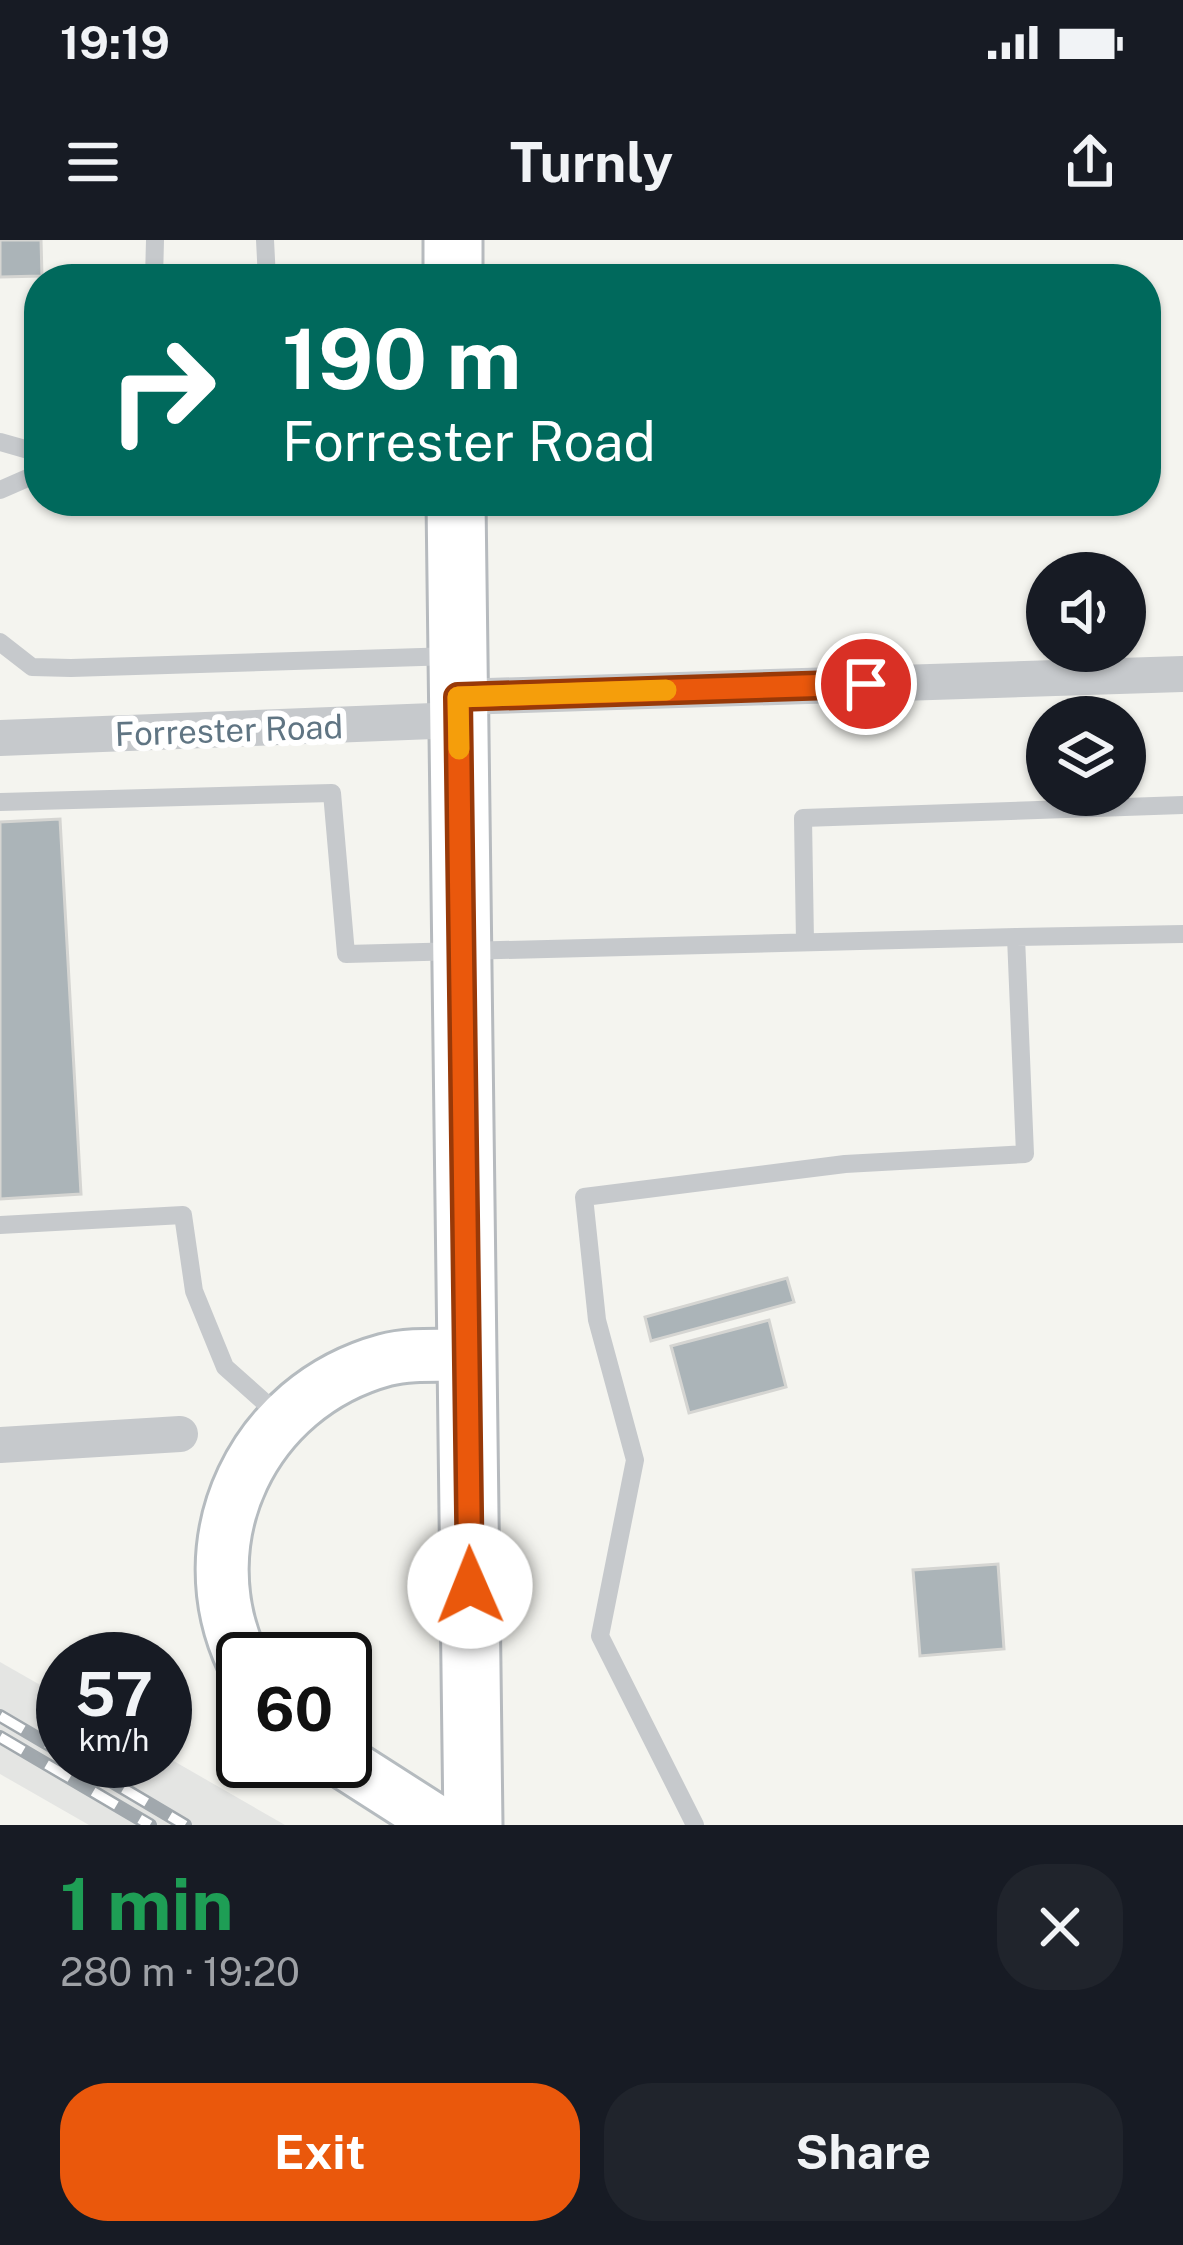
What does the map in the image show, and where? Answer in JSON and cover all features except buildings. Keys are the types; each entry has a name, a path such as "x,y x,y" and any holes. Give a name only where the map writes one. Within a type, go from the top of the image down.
{"main road":[{"path":"456,516 473,1825"}],"street":[{"name":"Forrester Road","path":"0,738 458,691 1183,674"},
{"path":"233,1632 223,1599 225,1526 245,1468 284,1419 366,1366 403,1357 468,1355"},
{"path":"0,1444 180,1434"},
{"path":"372,1780 442,1825"}],"lane":[{"path":"0,641 32,667"},
{"path":"0,668 458,691"},
{"path":"0,802 332,793 346,954 1183,934"},
{"path":"805,942 803,818 1183,805"},
{"path":"695,1825 600,1636 635,1460 597,1319 584,1196 845,1164 1025,1154 1016,938"},
{"path":"0,1225 183,1216 194,1291 225,1367 284,1419"}],"shaded area":[{"path":"0,1662 36,1683 36,1788 192,1788 192,1772 285,1825 89,1825 0,1774"}],"railway":[{"path":"0,1716 36,1737"},
{"path":"0,1737 150,1825"},
{"path":"123,1788 185,1825"}],"slow traffic":[{"path":"459,749 458,697 666,690"}],"route":[{"path":"470,1586 458,697 866,684"}]}
